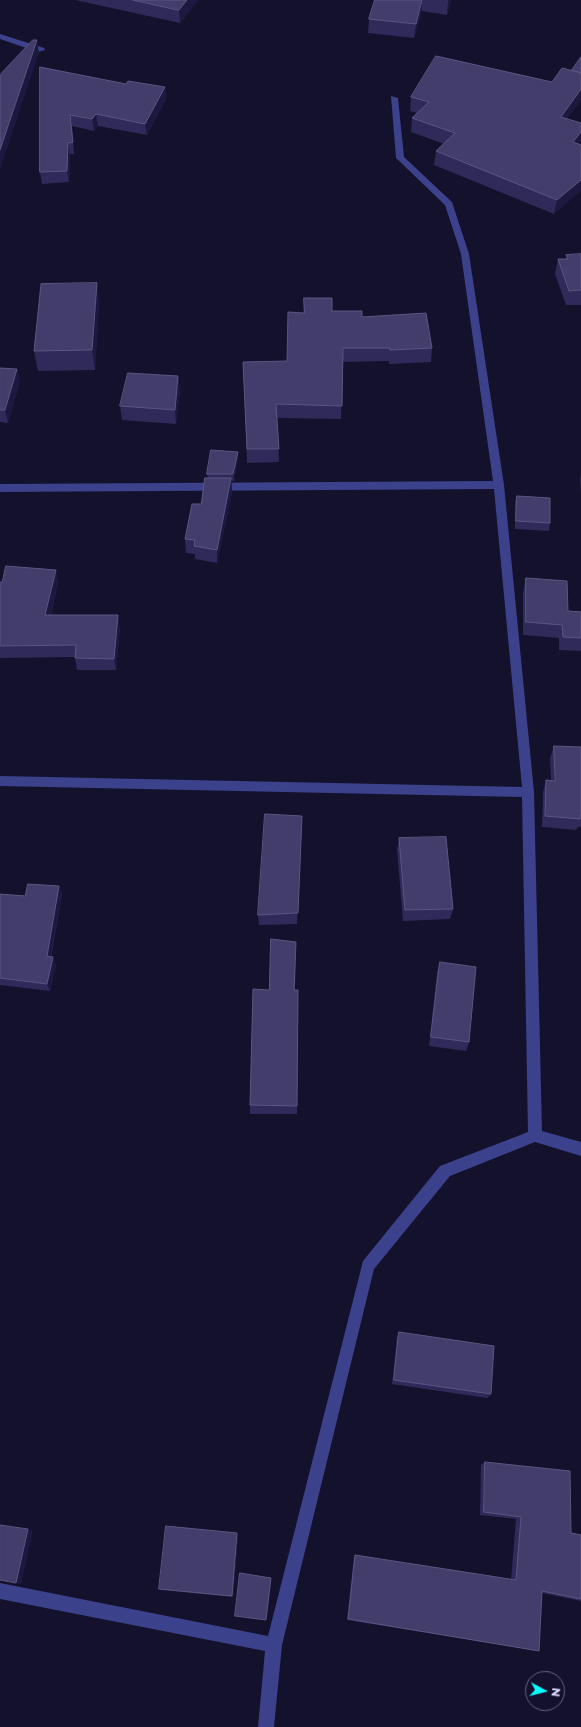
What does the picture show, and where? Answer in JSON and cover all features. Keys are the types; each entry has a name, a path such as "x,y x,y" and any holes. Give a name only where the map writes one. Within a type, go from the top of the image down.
{"street":[{"path":"0,36 41,50"},
{"path":"394,98 400,158 449,204 465,254 499,485 528,792 535,1136"},
{"path":"0,488 499,485"},
{"path":"0,781 528,792"},
{"path":"266,1727 274,1645 368,1266 445,1171 535,1136 581,1149"},
{"path":"0,1591 274,1645"}],"building":[{"path":"133,0 187,0 179,10"},
{"path":"375,0 422,0 416,24 369,19"},
{"path":"33,40 37,40 0,150 0,75"},
{"path":"436,56 552,82 562,68 581,73 581,89 561,117 581,123 581,132 573,142 581,145 581,180 557,200 436,151 455,133 412,118 429,102 411,97"},
{"path":"581,57 581,73 572,70"},
{"path":"40,67 126,84 128,81 165,87 145,124 96,114 92,119 70,115 73,142 68,143 67,171 40,172"},
{"path":"581,254 581,290 569,291 558,259 568,259 566,255"},
{"path":"97,283 92,350 34,351 41,284"},
{"path":"304,298 332,298 332,311 362,311 362,317 426,313 432,348 390,350 390,348 343,348 342,406 276,404 279,449 247,449 243,362 287,361 288,312 304,313"},
{"path":"0,368 17,369 5,410 0,410"},
{"path":"128,373 178,376 175,410 120,406"},
{"path":"211,450 238,452 233,474 207,474"},
{"path":"205,478 231,478 217,550 194,546 195,540 185,539 192,504 201,504"},
{"path":"517,496 550,498 550,523 516,521"},
{"path":"6,566 56,570 45,615 118,615 114,659 75,658 76,645 0,646 0,582 2,582"},
{"path":"526,578 567,581 568,611 581,612 581,638 563,637 562,625 526,622"},
{"path":"554,746 581,747 580,819 545,816 546,780 555,781"},
{"path":"265,814 302,816 298,913 258,915"},
{"path":"446,837 453,909 405,910 399,838"},
{"path":"28,884 59,886 47,956 53,957 47,984 0,978 0,894 25,896"},
{"path":"271,939 296,942 294,990 298,990 297,1106 250,1105 253,989 269,990"},
{"path":"440,962 476,967 469,1042 431,1037"},
{"path":"399,1332 494,1346 491,1394 394,1380"},
{"path":"485,1462 570,1471 571,1533 581,1535 581,1599 542,1591 539,1651 348,1619 355,1555 516,1580 521,1517 484,1512"},
{"path":"0,1525 28,1529 16,1583 0,1580"},
{"path":"166,1526 237,1533 232,1596 159,1589"},
{"path":"240,1573 271,1578 266,1620 235,1616"}]}
